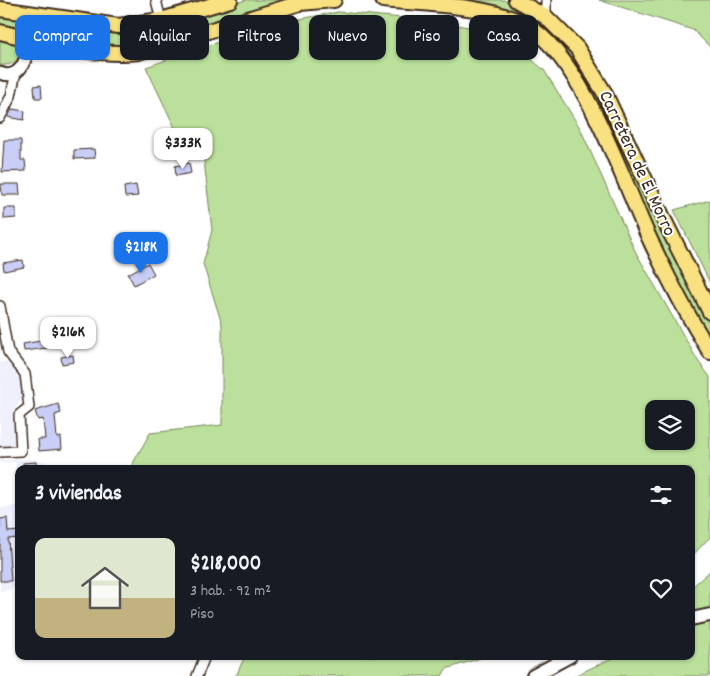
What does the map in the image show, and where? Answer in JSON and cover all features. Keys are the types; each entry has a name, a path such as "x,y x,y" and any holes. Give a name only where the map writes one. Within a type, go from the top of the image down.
{"main road":[{"path":"209,31 300,4 334,0"},
{"name":"Carretera de El Morro","path":"383,0 495,13 528,26 551,46 598,119 647,232 683,308 710,352"},
{"name":"Carretera de El Morro","path":"516,0 546,17 577,48 604,92 665,222 709,309"},
{"path":"178,15 222,1"},
{"path":"0,9 120,26"},
{"path":"0,32 15,36"},
{"path":"647,232 665,222"},
{"path":"695,618 710,615"},
{"path":"533,676 563,660"}],"street":[{"path":"156,0 160,15"},
{"path":"546,0 546,17"},
{"path":"0,118 11,96 16,72 26,60"},
{"path":"0,74 5,75 16,72"},
{"path":"0,306 8,352 25,374 29,407 19,415 21,451 0,452"},
{"path":"197,676 203,660"}],"shaded area":[{"path":"0,362 11,362 21,379 22,391 20,402 14,410 16,446 0,447"},
{"path":"33,459 56,465 15,465 15,462 0,463 0,460"},
{"path":"15,506 15,587 10,590 0,591 0,508"}],"green space":[{"path":"246,0 287,0 239,15 219,15 219,21 209,24 209,15 191,15"},
{"path":"447,0 504,0 533,15 486,15"},
{"path":"599,0 710,0 710,47 693,30"},
{"path":"338,12 371,15 322,15"},
{"path":"0,14 15,16 15,32 0,28"},
{"path":"386,16 396,17 396,60 459,60 459,25 469,27 469,60 532,60 544,70 580,128 635,251 698,361 710,377 710,537 695,553 695,465 133,465 150,433 222,425 222,324 203,264 212,230 204,161 175,128 146,67 167,60 209,60 209,46 219,42 219,60 299,60 299,19 309,17 309,60 386,60"},
{"path":"538,17 575,50 602,95 710,321 710,341 691,311 604,121 556,42 538,35"},
{"path":"110,32 120,32 120,48 110,47"},
{"path":"0,39 15,42 16,60 8,65 0,65"},
{"path":"710,200 710,283 674,210"},
{"path":"710,571 710,676 574,676 608,660 695,660 695,584"},
{"path":"243,660 474,660 446,669 442,676 236,676"}],"building":[{"path":"41,85 42,98 35,98 34,86"},
{"path":"12,109 25,111 24,120 8,117"},
{"path":"4,140 21,140 21,160 25,160 26,171 2,172"},
{"path":"94,149 95,158 74,159 74,150"},
{"path":"189,163 191,173 176,176 175,166"},
{"path":"1,184 19,184 20,195 2,195"},
{"path":"136,185 138,196 125,197 124,187"},
{"path":"4,208 16,208 16,218 4,219"},
{"path":"23,260 24,267 4,271 3,263"},
{"path":"148,263 154,274 134,285 128,274"},
{"path":"46,340 47,348 24,351 23,344"},
{"path":"73,355 74,362 62,364 61,357"},
{"path":"58,404 61,413 55,415 57,438 61,437 62,449 39,451 38,439 45,439 43,419 38,420 35,411"},
{"path":"36,462 36,465 23,465 23,463"},
{"path":"7,518 8,532 15,531 15,538 8,539 11,581 0,581 0,519"}]}
